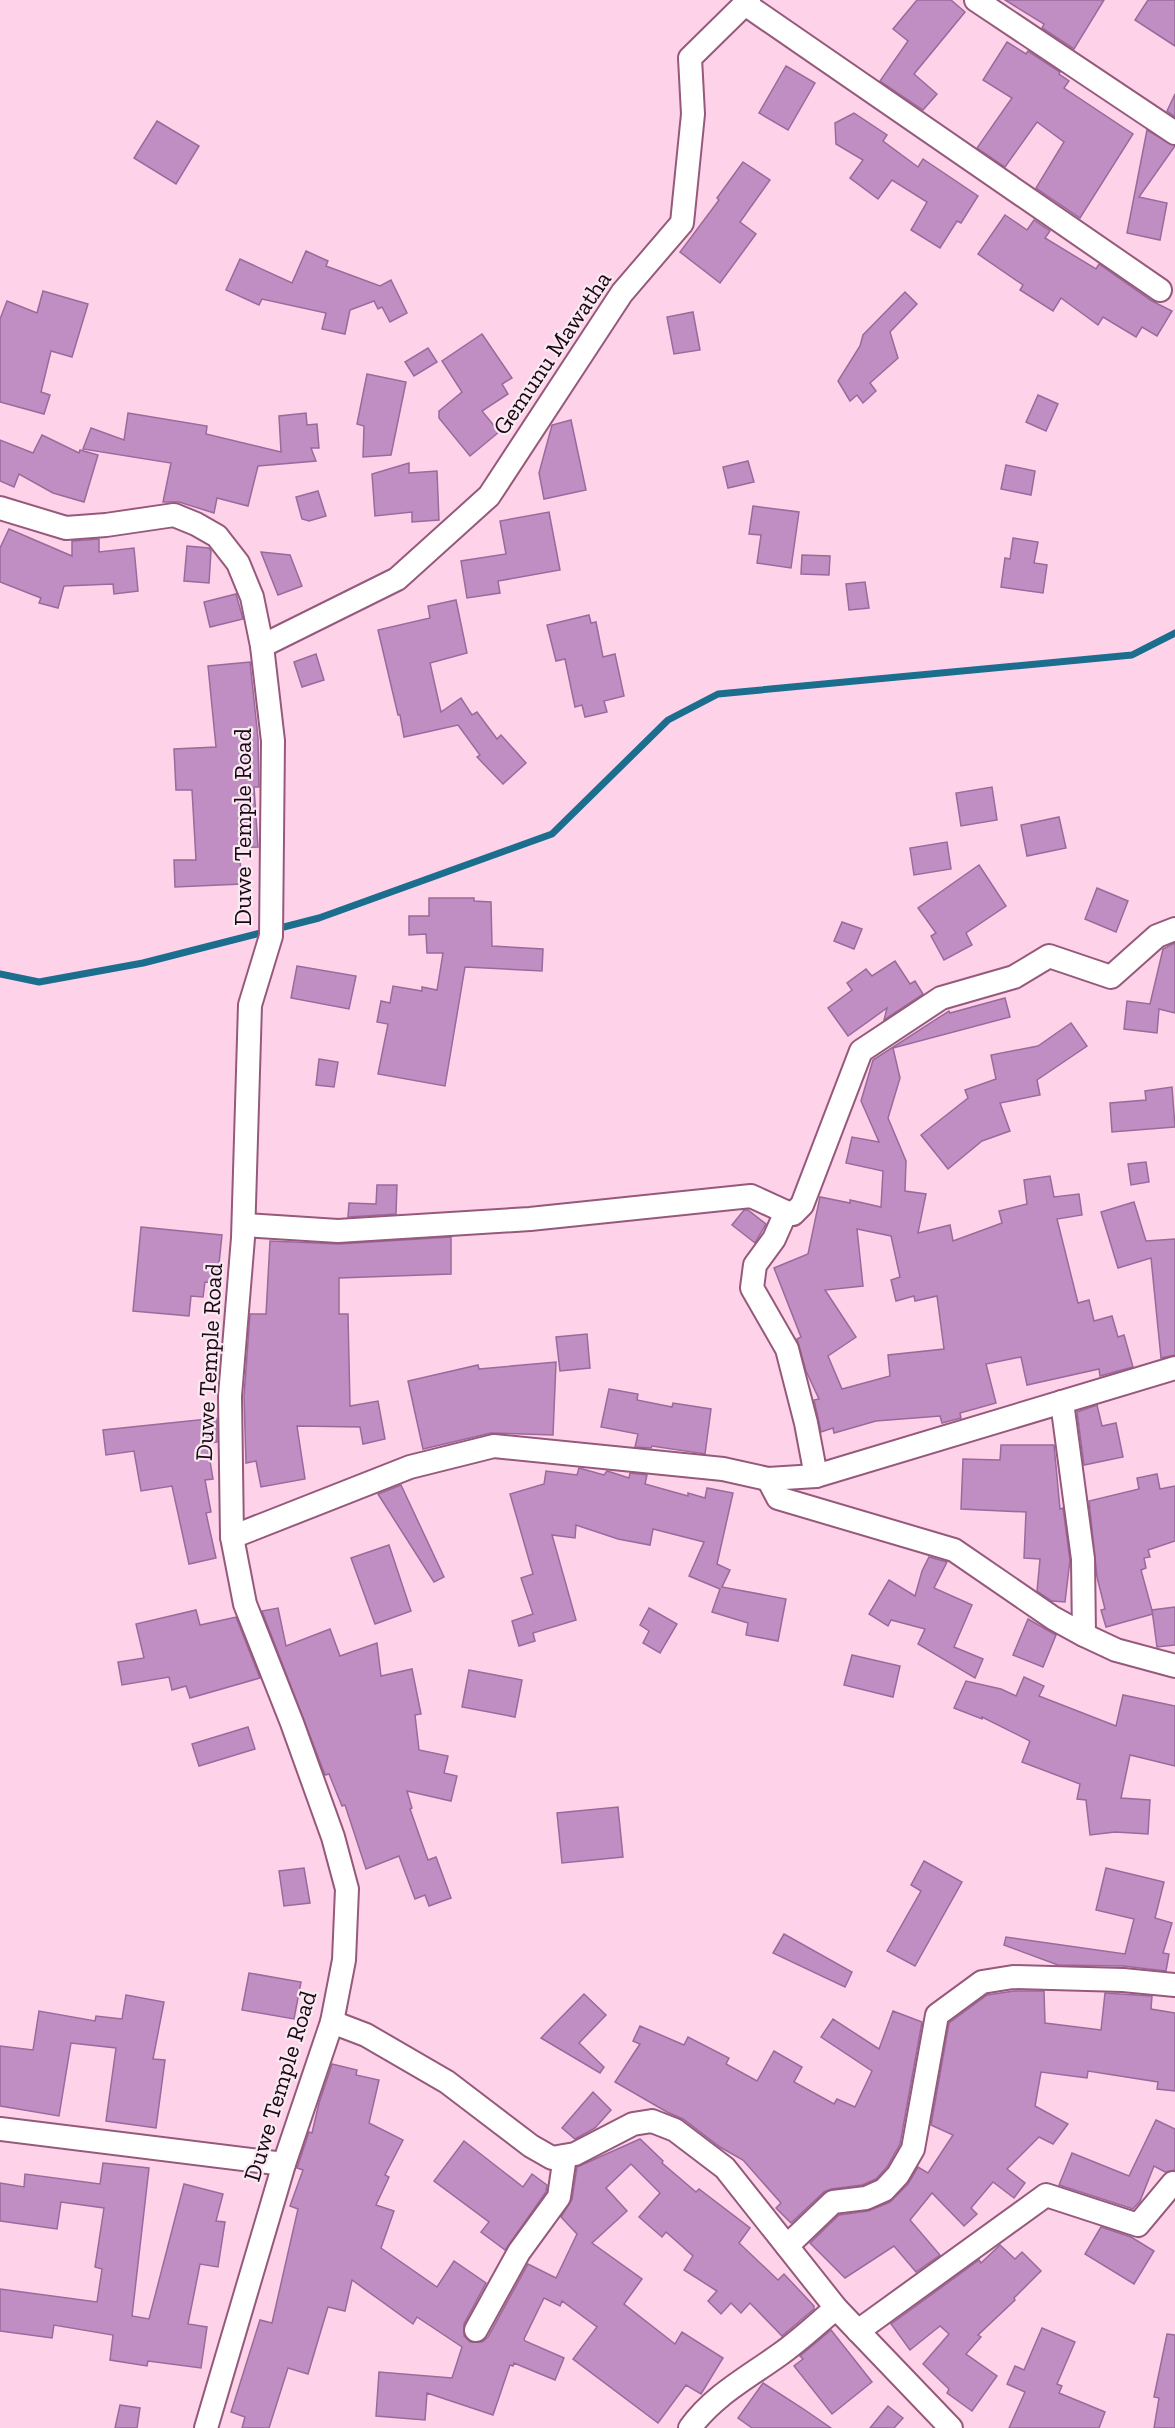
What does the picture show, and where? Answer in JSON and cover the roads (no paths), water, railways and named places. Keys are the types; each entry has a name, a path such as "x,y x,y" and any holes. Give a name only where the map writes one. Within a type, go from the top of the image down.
{"street":[{"path":"976,0 1175,133"},
{"path":"747,2 1160,290"},
{"name":"Gemunu Mawatha","path":"262,646 397,579 489,496 622,293 682,223 693,114 690,58 747,2"},
{"name":"Duwe Temple Road","path":"0,508 66,528 106,525 174,515 217,536 238,563 252,597 262,646 273,741 272,930 249,1005 244,1225 230,1396 232,1537 245,1604 292,1723 333,1837 347,1889 344,1960 332,2022 284,2164 206,2428"},
{"path":"244,1225 338,1231 530,1219 751,1196 793,1214 802,1205 861,1051 941,998 1014,977 1049,956 1111,978 1157,936 1175,929"},
{"path":"786,1212 774,1239 755,1265 752,1288 787,1349 806,1423 816,1476"},
{"path":"232,1537 410,1467 494,1446 723,1469 768,1479 816,1476 1175,1368"},
{"path":"1062,1402 1083,1559 1084,1635"},
{"path":"768,1479 778,1498 954,1550 1053,1618 1084,1635 1116,1650 1175,1666"},
{"path":"788,2246 833,2202 866,2198 884,2190 898,2175 913,2149 937,2015 982,1982 1013,1977 1123,1980 1175,1985"},
{"path":"332,2022 366,2035 447,2082 531,2146 552,2158 575,2154 633,2124 652,2121 675,2130 725,2168 836,2308 951,2428"},
{"path":"0,2129 284,2164"},
{"path":"476,2330 519,2252 559,2197 565,2156"},
{"path":"858,2331 1046,2195 1138,2225 1173,2183 1175,2184"},
{"path":"690,2428 703,2410 781,2354 836,2308"}],"waterway":[{"path":"0,974 39,982 143,963 319,918 552,834 668,720 718,694 1132,655 1175,633"}]}
